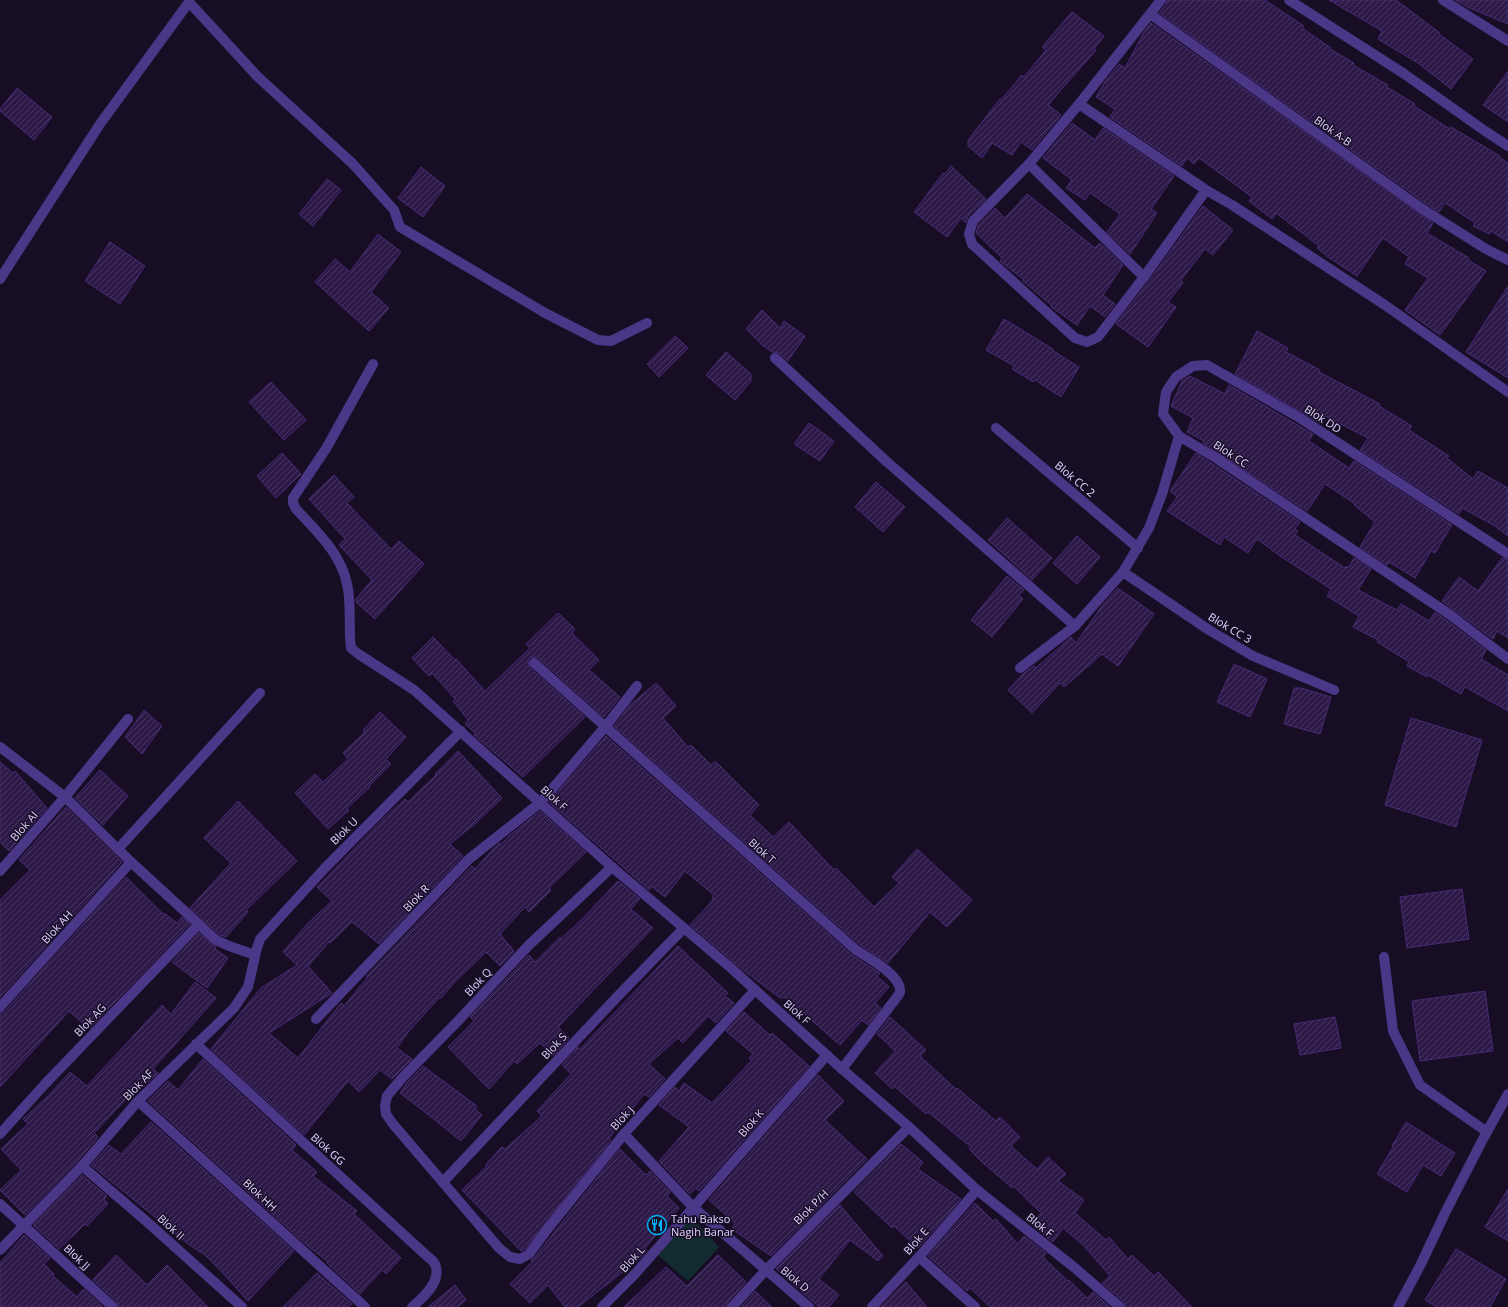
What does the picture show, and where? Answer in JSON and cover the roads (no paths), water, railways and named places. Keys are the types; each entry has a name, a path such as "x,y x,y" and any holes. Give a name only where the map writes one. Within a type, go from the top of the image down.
{"street":[{"path":"1161,0 1030,164 973,221 969,234 972,244 1075,338 1087,342 1098,337 1144,277 1206,190"},
{"path":"1289,0 1403,73 1508,146"},
{"path":"1442,0 1508,41"},
{"path":"0,279 100,124 188,1 258,77 353,164 394,210 400,227 545,313 598,340 611,341 647,323"},
{"name":"Blok A-B","path":"1150,14 1424,210 1486,249 1508,260"},
{"path":"1079,104 1206,190 1232,205 1385,305 1508,392"},
{"path":"1030,164 1144,277"},
{"path":"775,358 886,461 1075,626"},
{"name":"Blok F","path":"373,364 327,447 293,498 293,503 296,509 335,555 343,569 348,585 351,648 414,690 541,802 612,868 755,990 826,1055 909,1127 977,1190 1075,1268 1120,1307"},
{"name":"Blok DD","path":"1179,436 1162,414 1166,392 1176,377 1193,366 1207,364 1300,418 1508,554"},
{"name":"Blok CC 2","path":"996,428 1138,548"},
{"path":"1020,668 1075,626 1122,572 1149,528 1162,494 1179,436"},
{"name":"Blok CC","path":"1179,436 1216,458 1449,614 1508,659"},
{"name":"Blok CC 3","path":"1122,572 1209,630 1254,656 1334,690"},
{"name":"Blok T","path":"534,663 604,727 856,950 893,975 899,983 900,992 842,1069"},
{"name":"Blok R","path":"316,1020 469,859 541,802 637,686"},
{"path":"118,849 260,693"},
{"name":"Blok AI","path":"0,871 65,797 128,719"},
{"name":"Blok U","path":"255,955 260,939 284,912 329,864 461,731"},
{"path":"0,747 65,797 131,862 216,940 255,955"},
{"name":"Blok AH","path":"0,1007 131,862"},
{"name":"Blok Q","path":"510,1257 499,1248 393,1124 386,1114 385,1106 387,1096 402,1077 456,1023 529,945 612,868"},
{"name":"Blok AG","path":"0,1134 50,1078 199,924"},
{"name":"Blok S","path":"443,1182 684,928"},
{"name":"Blok AF","path":"0,1250 82,1166 138,1101 234,1008 248,987 255,955"},
{"path":"1384,957 1393,1031 1420,1085 1487,1132"},
{"name":"Blok J","path":"510,1257 520,1259 529,1254 624,1134 755,990"},
{"name":"Blok GG","path":"196,1044 428,1256 436,1266 436,1275 433,1285 424,1297 412,1307"},
{"name":"Blok K","path":"693,1207 826,1055"},
{"path":"1398,1307 1421,1264 1445,1212 1508,1094"},
{"name":"Blok HH","path":"138,1101 365,1307"},
{"name":"Blok P/H","path":"732,1307 766,1270 909,1127"},
{"name":"Blok D","path":"624,1134 693,1207 809,1307"},
{"name":"Blok II","path":"82,1166 152,1226 242,1307"},
{"name":"Blok E","path":"872,1307 919,1257 977,1190"},
{"name":"Blok JJ","path":"0,1204 113,1307"},
{"name":"Blok L","path":"602,1307 635,1274 693,1207"},
{"path":"919,1257 975,1307"}],"place":[{"name":"Tahu Bakso Nagih Banar","path":"657,1225"}]}
